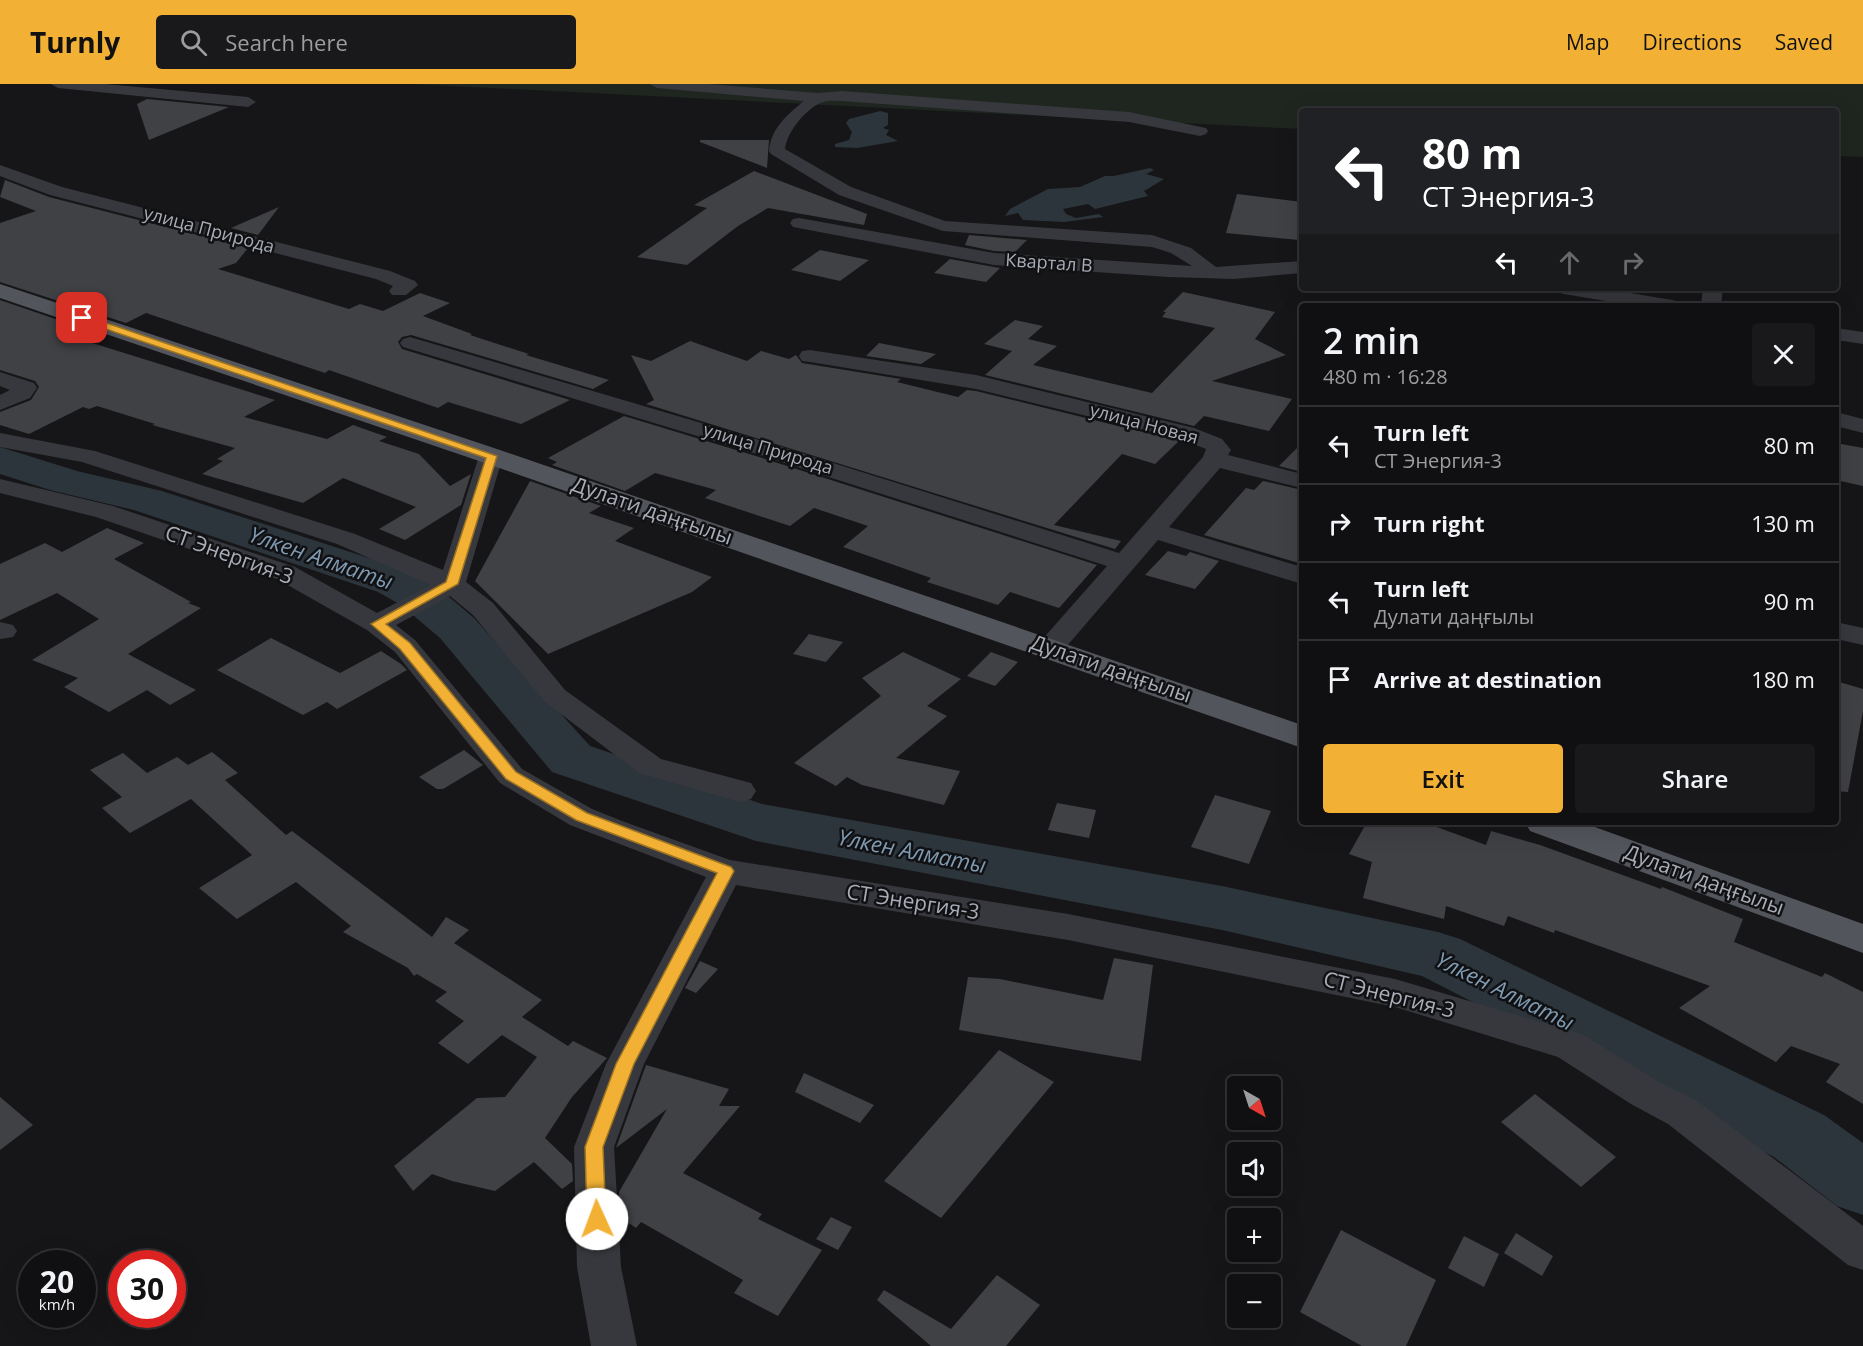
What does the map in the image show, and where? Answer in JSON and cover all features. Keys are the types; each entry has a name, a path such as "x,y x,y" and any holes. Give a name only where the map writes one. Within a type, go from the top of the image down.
{"main road":[{"name":"Дулати даңғылы","path":"0,291 491,456 1299,735"},
{"name":"Дулати даңғылы","path":"1551,825 1724,886 1863,939"}],"street":[{"path":"58,84 248,102"},
{"path":"657,84 818,98 843,96 1128,117 1200,131"},
{"path":"818,98 789,121 780,133 777,151 845,191 943,226 1152,241 1173,246 1193,255 1211,272"},
{"name":"улица Природа","path":"0,170 56,191 383,275 408,285 399,291"},
{"name":"Квартал В","path":"798,223 994,259 1168,272 1299,267"},
{"path":"1582,291 1653,303"},
{"path":"1839,334 1863,338"},
{"name":"улица Природа","path":"411,343 690,424 1124,563"},
{"name":"улица Новая","path":"810,356 976,382 1186,433 1214,444 1219,450 1214,460 1050,648"},
{"path":"0,379 26,388 22,393 0,404"},
{"path":"1839,420 1863,426"},
{"path":"0,440 87,456 346,539 483,609 555,696 650,766 740,791"},
{"path":"385,619 443,588 491,456"},
{"path":"1214,460 1239,464 1299,481"},
{"name":"СТ Энергия-3","path":"0,486 105,511 277,570 385,619 511,776 581,817 726,871 1068,927 1395,993 1571,1046 1645,1094 1682,1112 1863,1251"},
{"path":"1152,530 1299,575"},
{"path":"1839,631 1863,637"},
{"path":"614,1346 599,1267 594,1147 625,1064 726,871"}],"shaded area":[{"path":"412,84 1863,84 1863,157 1839,156 1839,108 1299,108 1299,129"},
{"path":"880,111 888,113 888,125 883,128 889,130 886,135 898,141 857,148 835,147 835,144 849,140 852,132 846,123 849,119"},
{"path":"1150,168 1154,170 1146,174 1164,179 1144,191 1148,196 1095,209 1088,204 1063,209 1066,214 1076,218 1099,214 1103,217 1064,222 1023,220 1018,213 1005,216 1010,209 1048,189 1080,187 1105,176"}],"building":[{"path":"147,99 229,107 149,140 137,104"},
{"path":"700,140 769,140 767,168 700,142"},
{"path":"754,171 867,214 864,225 768,208 738,226 687,265 637,257 707,208 694,205"},
{"path":"5,180 49,197 248,248 236,263 218,269 349,309 360,304 383,311 420,293 450,303 423,316 472,334 470,335 529,354 526,355 609,380 593,389 411,335 402,337 398,342 402,349 570,400 521,424 448,402 438,408 329,370 325,373 146,313 126,323 0,282 0,223 36,211 0,197"},
{"path":"1237,194 1299,202 1299,240 1226,233"},
{"path":"279,207 258,235 231,228"},
{"path":"969,235 1027,240 1015,252 994,251 965,245"},
{"path":"820,250 869,260 840,281 791,270"},
{"path":"950,259 1000,268 986,282 934,273"},
{"path":"1183,292 1275,312 1255,339 1286,355 1212,381 1292,399 1269,431 1204,416 1194,426 985,375 1012,351 984,344 1015,320 1043,326 1028,339 1057,346 1033,365 1152,393 1215,328 1162,317 1166,312 1163,312"},
{"path":"0,300 102,335 89,342 275,400 244,417 327,439 353,425 387,437 379,441 419,454 450,486 471,474 461,505 405,540 379,529 416,507 343,478 303,503 202,474 223,461 217,459 235,448 152,425 155,424 97,406 89,409 83,407 29,434 0,425 0,412 31,400 39,387 35,381 0,370"},
{"path":"690,341 747,361 761,351 789,359 796,355 802,363 901,379 897,382 958,397 967,390 976,391 1179,441 1155,464 1122,454 1054,525 1121,541 1115,549 646,404 654,400 631,355 651,361"},
{"path":"879,343 936,354 921,364 866,356"},
{"path":"624,416 1097,565 1059,608 1010,592 998,605 927,582 931,578 843,547 868,526 814,508 790,526 705,498 716,490 655,473 625,491 552,465 557,462 548,458"},
{"path":"1839,444 1863,448 1863,486 1839,481"},
{"path":"1299,446 1299,471 1279,466"},
{"path":"530,481 601,506 589,513 634,528 615,541 712,577 692,592 548,654 475,581"},
{"path":"1263,481 1299,489 1299,563 1204,535 1246,488 1254,490"},
{"path":"107,528 144,543 114,559 191,602 188,603 201,608 128,654 196,690 170,705 147,690 109,712 64,687 78,678 32,660 99,619 57,593 0,620 0,564 45,543 62,552"},
{"path":"1168,551 1186,556 1190,552 1219,561 1195,589 1145,575"},
{"path":"809,634 843,642 826,662 793,654"},
{"path":"271,638 340,673 381,651 407,670 337,709 327,702 303,715 217,670"},
{"path":"903,652 961,679 927,706 947,716 896,758 960,771 944,805 862,785 847,777 836,786 794,763 881,696 862,678"},
{"path":"991,652 1018,662 995,686 967,676"},
{"path":"1839,682 1863,689 1863,711 1848,792 1839,791"},
{"path":"464,750 483,765 443,789 437,789 419,777"},
{"path":"212,752 238,773 225,780 286,835 292,831 432,937 446,917 469,930 454,943 542,1000 522,1017 568,1046 573,1041 607,1058 572,1097 545,1138 572,1164 573,1181 562,1189 534,1162 495,1191 432,1174 413,1191 394,1166 477,1098 505,1097 537,1057 502,1035 468,1064 438,1043 464,1021 435,1001 447,992 417,974 414,976 408,968 343,932 351,926 296,882 237,919 199,888 252,855 191,799 130,833 102,808 122,797 90,770 123,753 147,773 177,757 188,765"},
{"path":"1215,795 1271,811 1249,864 1191,847"},
{"path":"1057,803 1096,810 1089,838 1048,830"},
{"path":"1365,825 1431,825 1486,845 1491,831 1540,845 1661,889 1662,887 1743,919 1734,942 1822,977 1825,973 1863,992 1863,1104 1826,1082 1840,1064 1791,1046 1776,1062 1679,1008 1710,986 1555,930 1554,933 1508,916 1504,926 1446,906 1444,919 1363,898 1372,862 1349,854"},
{"path":"1114,958 1153,965 1141,1061 959,1030 968,977 1000,979 1103,1000"},
{"path":"700,961 718,969 696,993 685,988"},
{"path":"999,1050 1054,1082 941,1218 884,1181"},
{"path":"646,1065 729,1089 719,1106 740,1106 683,1173 762,1214 758,1219 822,1250 778,1316 734,1293 743,1280 641,1222 636,1228 620,1217 619,1192 667,1109 616,1148"},
{"path":"804,1073 874,1105 860,1123 795,1092"},
{"path":"1535,1094 1616,1157 1581,1187 1501,1122"},
{"path":"0,1097 33,1125 0,1150"},
{"path":"831,1217 852,1227 838,1250 816,1239"},
{"path":"1341,1230 1436,1280 1406,1346 1362,1346 1300,1312"},
{"path":"1516,1233 1553,1256 1542,1276 1504,1253"},
{"path":"1464,1236 1499,1254 1484,1287 1448,1268"},
{"path":"997,1275 1040,1305 1006,1346 931,1346 877,1300 884,1290 951,1329"}],"waterway":[{"name":"Үлкен Алматы","path":"0,460 65,481 147,500 395,582 418,595 457,628 571,759 756,822 1222,908 1438,956 1799,1136 1863,1184"}],"route":[{"path":"82,318 491,456 452,584 377,624 405,646 511,776 581,817 726,871 625,1064 594,1147 597,1219"}]}
